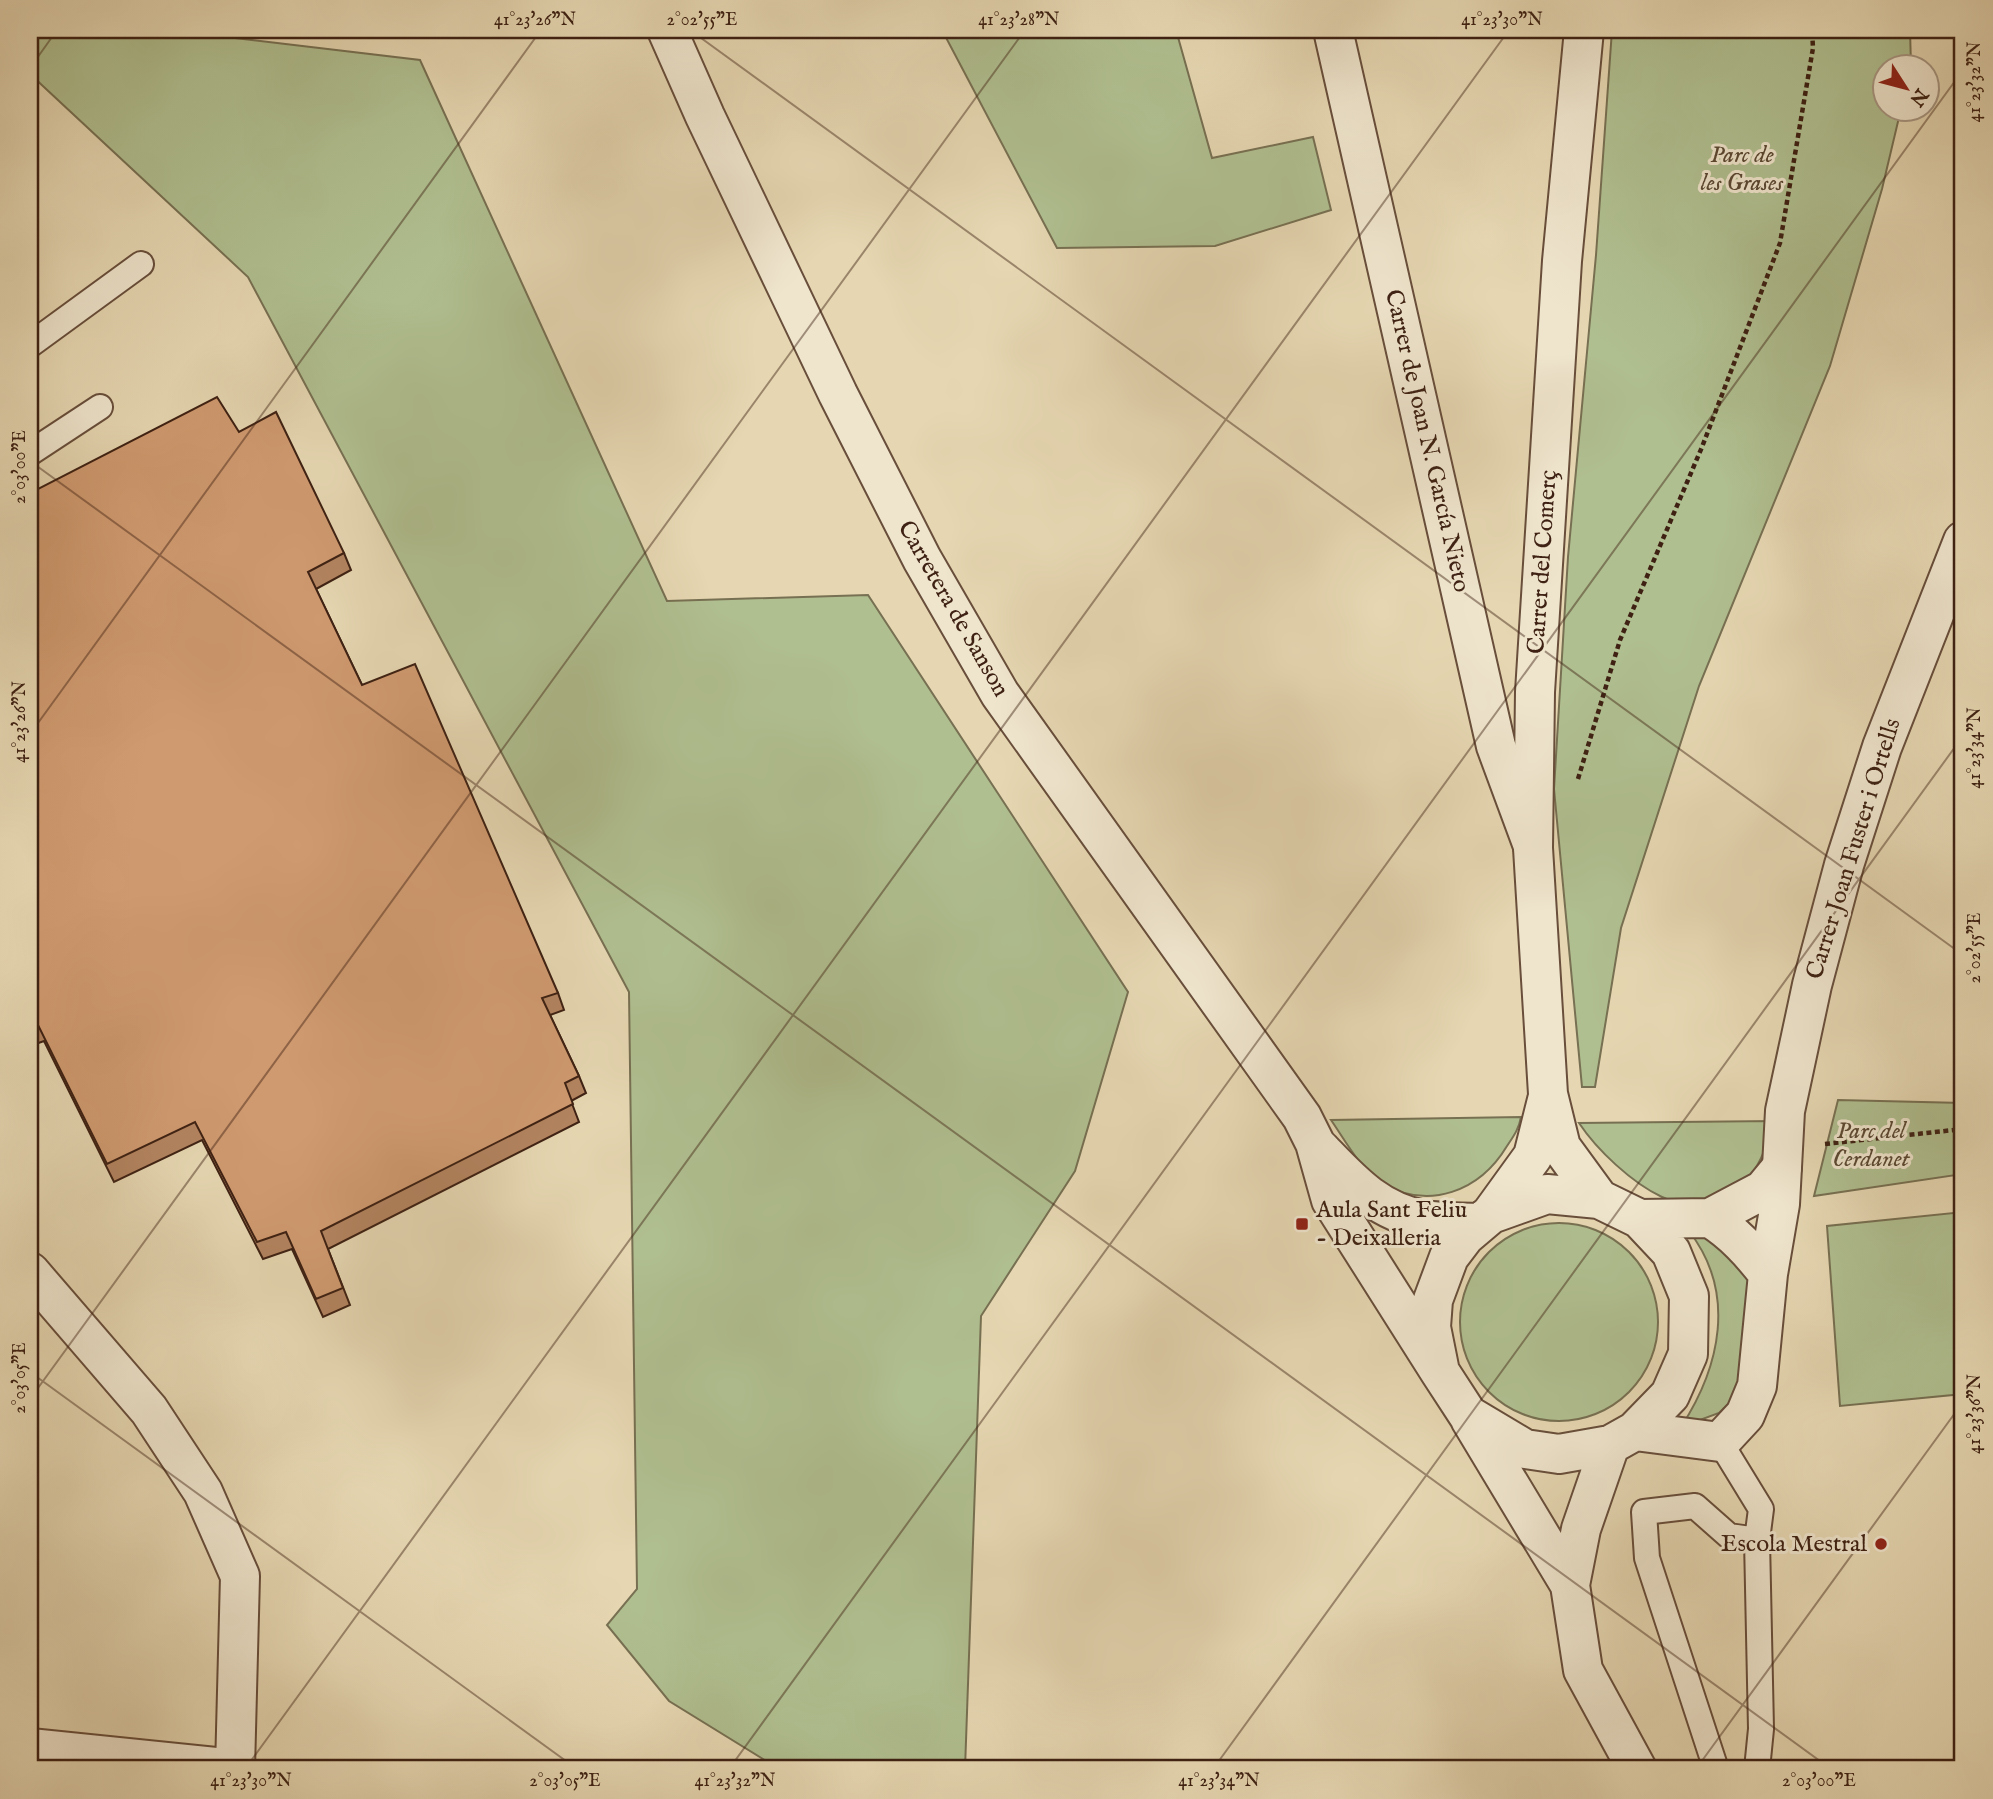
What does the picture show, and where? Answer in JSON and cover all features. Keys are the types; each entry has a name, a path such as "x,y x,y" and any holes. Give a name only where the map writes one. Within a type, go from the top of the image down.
{"street":[{"name":"Carretera de Sanson","path":"667,30 705,117 838,394 922,559 1000,694 1301,1117 1315,1143"},
{"name":"Carrer de Joan N. García Nieto","path":"1333,30 1496,746 1534,848"},
{"name":"Carrer del Comerç","path":"1584,30 1561,274 1535,692 1534,848 1548,1094 1561,1147 1600,1199"},
{"name":"Carrer Joan Fuster i Ortells","path":"1720,1442 1745,1415 1757,1386 1768,1274 1780,1204 1785,1111 1812,985 1844,865 1882,747 1963,541"},
{"name":"Carrer del Comerç","path":"1440,1372 1431,1327 1433,1300 1449,1257 1465,1236 1485,1218 1532,1156 1548,1094"},
{"path":"1315,1143 1363,1193 1393,1211 1425,1220 1485,1218 1547,1194 1600,1199 1640,1220 1671,1252 1689,1296 1688,1354 1670,1395 1623,1438 1581,1529 1570,1585 1583,1670 1637,1769"},
{"path":"1315,1143 1331,1200 1468,1415 1570,1585"},
{"path":"1640,1220 1710,1218 1763,1190 1782,1167"},
{"path":"1710,1218 1748,1248 1768,1274"},
{"path":"30,1272 149,1409 203,1492 240,1576 235,1769 30,1748"},
{"path":"1468,1415 1525,1449 1559,1454 1623,1438 1720,1442"}],"lane":[{"path":"30,345 141,264"},
{"path":"30,453 100,407"},
{"path":"1720,1442 1761,1509 1757,1540 1761,1730 1757,1769"},
{"path":"1716,1769 1647,1559 1644,1512 1695,1506 1728,1536 1757,1540"}],"path":[{"path":"1575,787 1620,640 1702,447 1780,243 1812,48 1812,30"},
{"path":"1782,1167 1805,1146 1963,1129"}],"green space":[{"path":"30,30 167,30 420,60 667,601 868,595 1128,992 1075,1171 981,1316 965,1769 771,1769 771,1764 669,1701 607,1625 637,1589 629,992 248,277 30,74"},
{"path":"942,30 1176,30 1212,158 1313,137 1331,210 1215,246 1057,248"},
{"name":"Parc de les Grases","path":"1612,30 1910,30 1911,52 1870,52 1870,122 1898,122 1882,189 1830,366 1699,686 1621,928 1595,1087 1582,1087 1554,789 1568,557 1596,255"},
{"name":"Parc del Cerdanet","path":"1838,1100 1963,1103 1963,1174 1814,1196"},
{"path":"1521,1117 1517,1129 1496,1162 1483,1175 1452,1192 1435,1195 1400,1191 1382,1183 1360,1162 1331,1120"},
{"path":"1774,1121 1763,1155 1743,1183 1716,1197 1693,1202 1662,1197 1627,1175 1605,1155 1579,1123"},
{"path":"1963,1212 1963,1394 1840,1406 1827,1226"},
{"path":"1559,1223 1597,1231 1629,1252 1650,1284 1658,1322 1650,1360 1629,1392 1597,1413 1559,1421 1521,1413 1489,1392 1468,1360 1460,1322 1468,1284 1489,1252 1521,1231"},
{"path":"1689,1231 1709,1234 1733,1251 1751,1285 1747,1368 1732,1400 1719,1413 1681,1427 1705,1380 1718,1330 1718,1304 1713,1279 1704,1255"}],"building":[{"path":"217,397 239,432 276,412 344,553 308,572 362,685 415,664 558,993 542,998 579,1076 565,1083 573,1104 321,1231 343,1288 316,1299 286,1232 257,1242 195,1122 107,1164 37,1023 30,1026 30,493"}],"place":[{"name":"Aula Sant Feliu - Deixalleria","path":"1302,1224"},
{"name":"Escola Mestral","path":"1881,1544"}]}
